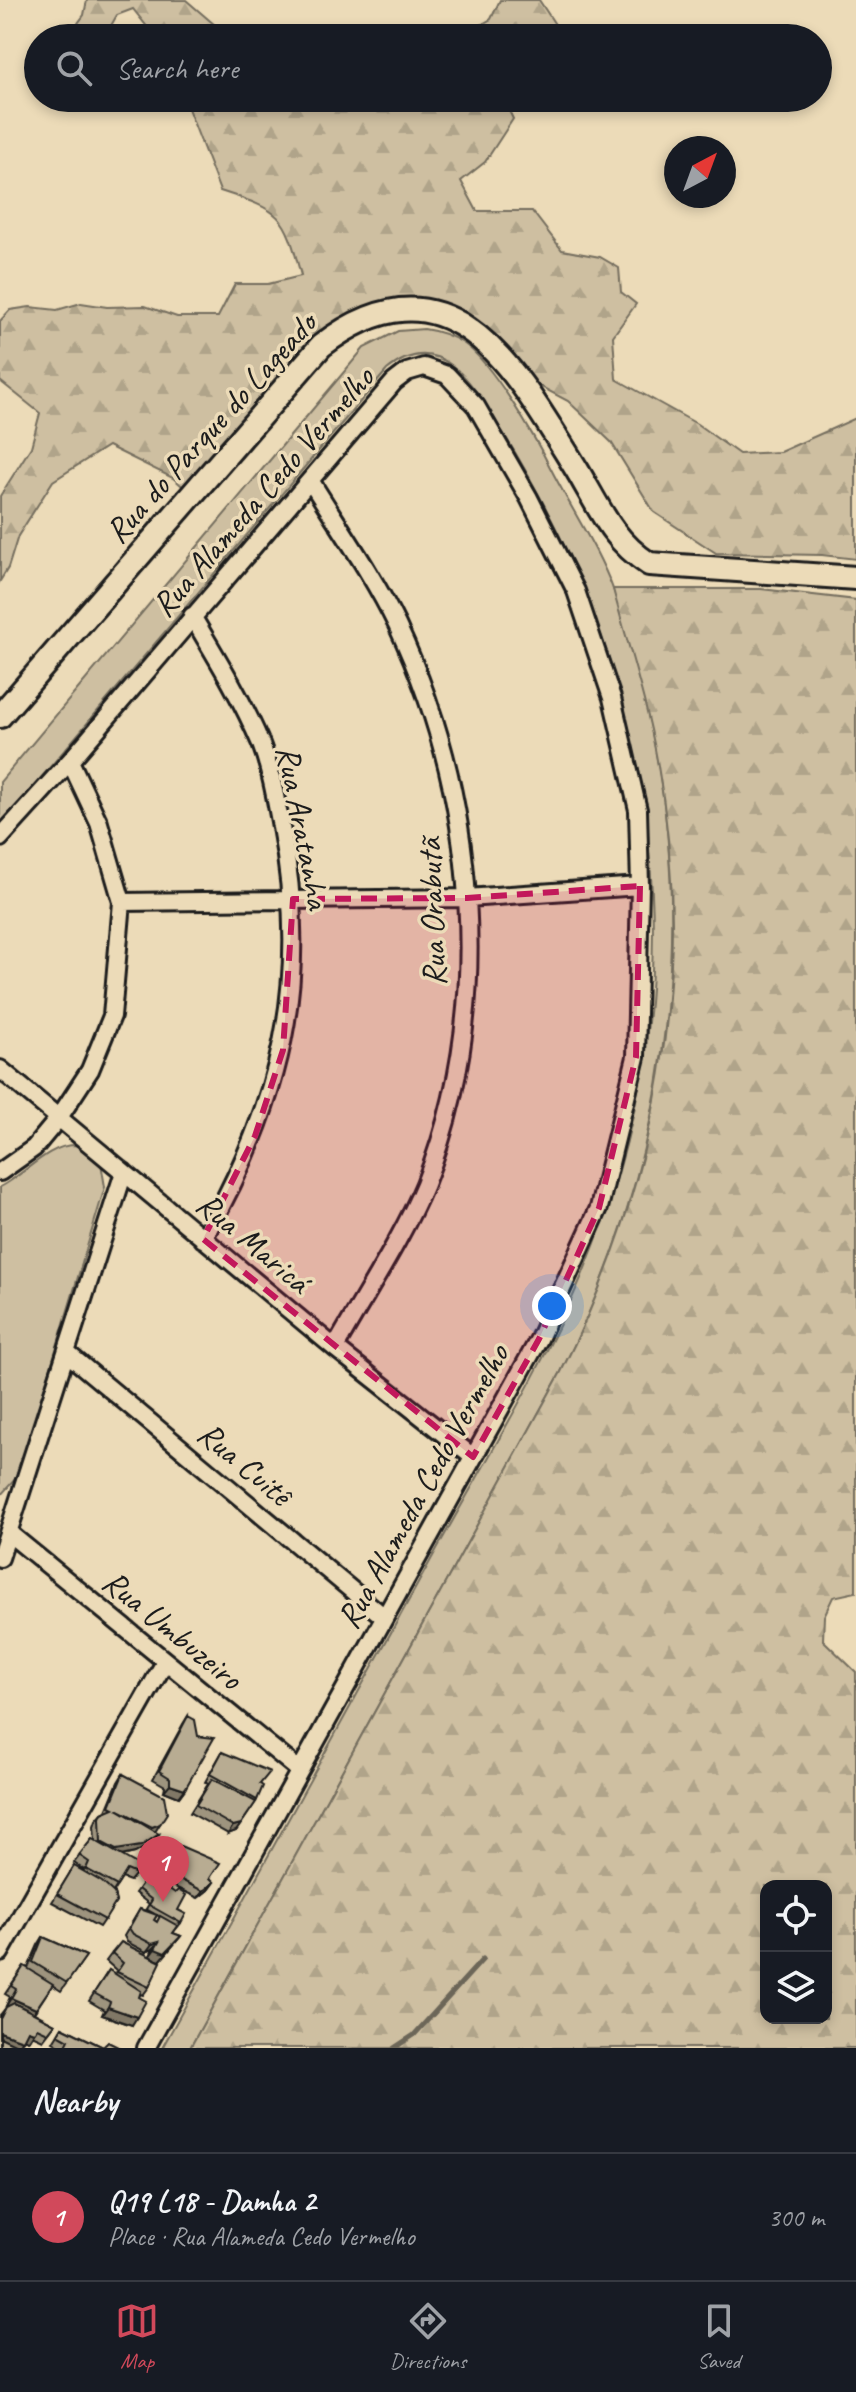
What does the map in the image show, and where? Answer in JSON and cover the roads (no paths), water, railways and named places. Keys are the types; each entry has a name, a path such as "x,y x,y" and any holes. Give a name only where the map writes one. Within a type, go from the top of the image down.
{"street":[{"name":"Rua do Parque do Lageado","path":"0,716 321,346 348,325 388,310 425,309 463,323 489,344 540,413 606,524 627,549 649,564 856,578"},
{"name":"Rua Alameda Cedo Vermelho","path":"0,838 70,761 394,382 407,372 424,367 447,375 476,406 529,498 580,605 612,698 638,810 640,886 636,1057 599,1208 539,1339 146,2048"},
{"name":"Rua Orabutã","path":"310,480 397,625 429,707 451,780 467,898 466,991 451,1102 424,1185 335,1348"},
{"name":"Rua Aratanha","path":"192,616 236,691 262,748 293,899 293,978 283,1050 255,1136 228,1196 203,1239"},
{"path":"0,1172 34,1148 58,1119 90,1070 112,1016 122,902 99,823 70,761"},
{"path":"122,902 467,898 640,886"},
{"name":"Rua Maricá","path":"0,1069 335,1348 473,1457"},
{"path":"0,1558 124,1172"},
{"name":"Rua Cuitê","path":"68,1354 384,1617"},
{"name":"Rua Umbuzeiro","path":"10,1534 299,1770"},
{"path":"0,1953 165,1662"}],"waterway":[{"path":"394,2048 414,2035 483,1959"}],"place":[{"name":"Q19 L18 - Damha 2","path":"163,1902"}]}
